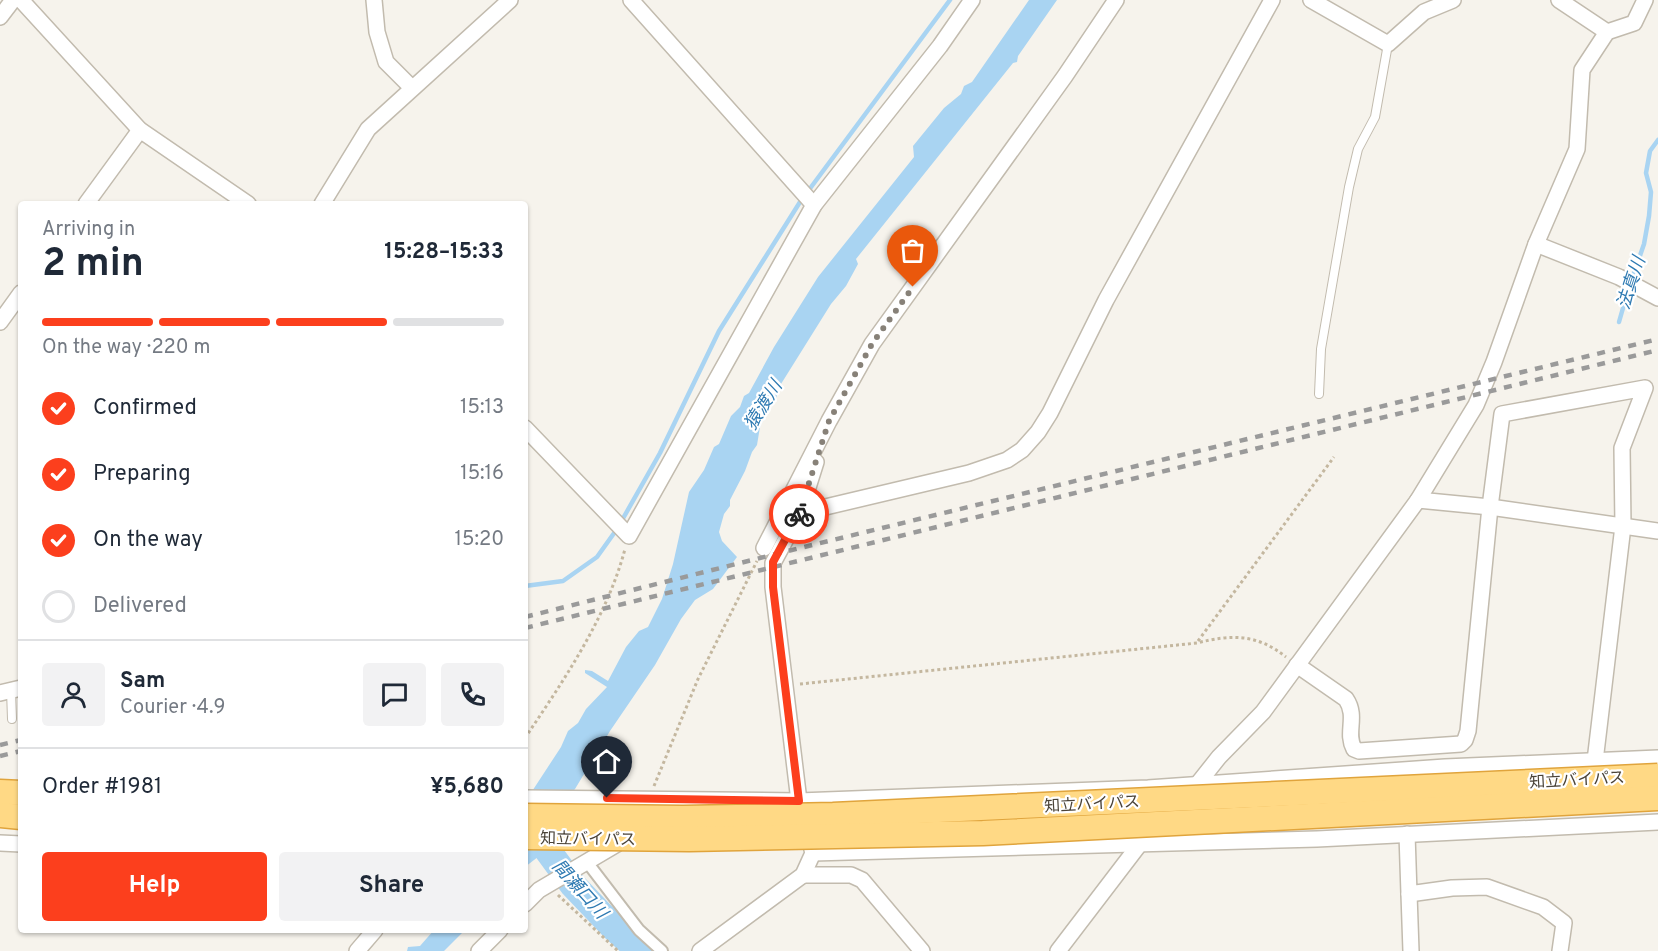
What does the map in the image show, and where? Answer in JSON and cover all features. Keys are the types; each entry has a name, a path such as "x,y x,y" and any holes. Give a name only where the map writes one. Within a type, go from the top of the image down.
{"highway":[{"name":"知立バイパス","path":"528,816 683,818 833,815 1658,776"},
{"path":"0,792 18,793"},
{"name":"知立バイパス","path":"528,837 724,838 983,833 1658,798"},
{"path":"0,815 18,817"}],"street":[{"path":"0,17 13,0"},
{"path":"21,0 140,130 244,201"},
{"path":"374,0 377,33 386,62 412,88"},
{"path":"324,201 368,129 510,0"},
{"path":"631,0 814,205"},
{"path":"528,431 629,536 814,205 940,46 972,0"},
{"path":"764,548 829,421 872,344 1065,76 1116,0"},
{"path":"800,513 969,473 1007,460 1022,450 1038,432 1050,413 1106,300 1272,0"},
{"path":"1311,0 1388,44 1424,12 1453,0"},
{"path":"1558,0 1607,32"},
{"path":"1186,842 1196,786 1219,757 1263,712 1418,500 1476,405 1536,244 1577,149 1582,70 1607,32 1634,23 1645,0"},
{"path":"88,201 140,130"},
{"path":"1536,244 1619,277 1658,298"},
{"path":"0,321 18,297"},
{"path":"1297,665 1346,699 1351,706 1353,714 1350,742 1354,749 1359,751 1461,744 1466,740 1468,731 1490,507 1502,414 1645,388 1622,448 1623,526 1595,761"},
{"path":"700,951 803,875 813,853 799,801 773,587 773,562 800,513 829,421"},
{"path":"1418,500 1490,507 1658,531"},
{"path":"528,798 799,801 1196,786 1445,767 1658,758"},
{"path":"1058,951 1139,845 1148,788"},
{"path":"528,901 539,890 617,844 648,799"},
{"path":"813,853 1317,839 1658,822"},
{"path":"1407,834 1412,951"},
{"path":"0,843 18,844"},
{"path":"587,862 639,930 662,951"},
{"path":"803,875 851,875 862,879 922,951"},
{"path":"1409,894 1452,888 1487,887 1543,907 1564,923 1560,951"},
{"path":"357,951 372,933"},
{"path":"479,951 497,933"}],"lane":[{"path":"1318,394 1320,349 1349,187 1358,149 1375,117 1388,44"},
{"path":"11,690 12,719"}],"path":[{"path":"1197,643 1334,457"},
{"path":"528,734 562,684 582,649 618,574 629,536"},
{"path":"648,799 699,679 764,548"},
{"path":"786,685 1197,643 1211,639 1250,637 1264,641 1297,665"},
{"path":"548,885 618,951"}],"water":[{"name":"猿渡川","path":"1029,0 1057,0 1018,56 1017,62 1013,63 856,259 858,264 846,286 831,304 781,384 775,401 760,427 757,445 730,500 730,506 724,514 719,532 722,541 737,557 713,589 695,600 681,619 655,665 610,731 575,789 539,830 554,852 548,857 543,853 528,865 528,797 561,747 568,731 578,723 586,709 607,687 585,673 585,670 592,671 608,681 626,647 639,631 648,627 662,599 673,564 689,492 704,470 714,447 719,444 731,416 740,407 744,396 749,393 774,347 818,277 914,157 913,146 944,108 961,94 964,86 972,82"},
{"path":"431,933 462,933 444,951 407,951 408,947 420,946"}],"waterway":[{"path":"621,522 660,453 719,331 800,202 950,0"},
{"name":"法真川","path":"1632,279 1644,244 1649,216 1651,192 1646,173 1650,151 1658,140"},
{"name":"法真川","path":"1619,322 1629,287"},
{"path":"528,586 563,581 597,557 617,529"},
{"name":"間瀬口川","path":"529,825 573,885 614,928 640,951"}],"railway":[{"path":"528,616 1658,339"},
{"path":"528,627 1658,350"},
{"path":"0,745 18,741"},
{"path":"0,756 18,752"}],"way so far":[{"path":"799,514 829,421 872,344 913,287"}],"route":[{"path":"607,798 799,801 773,587 773,562 799,514"}]}
